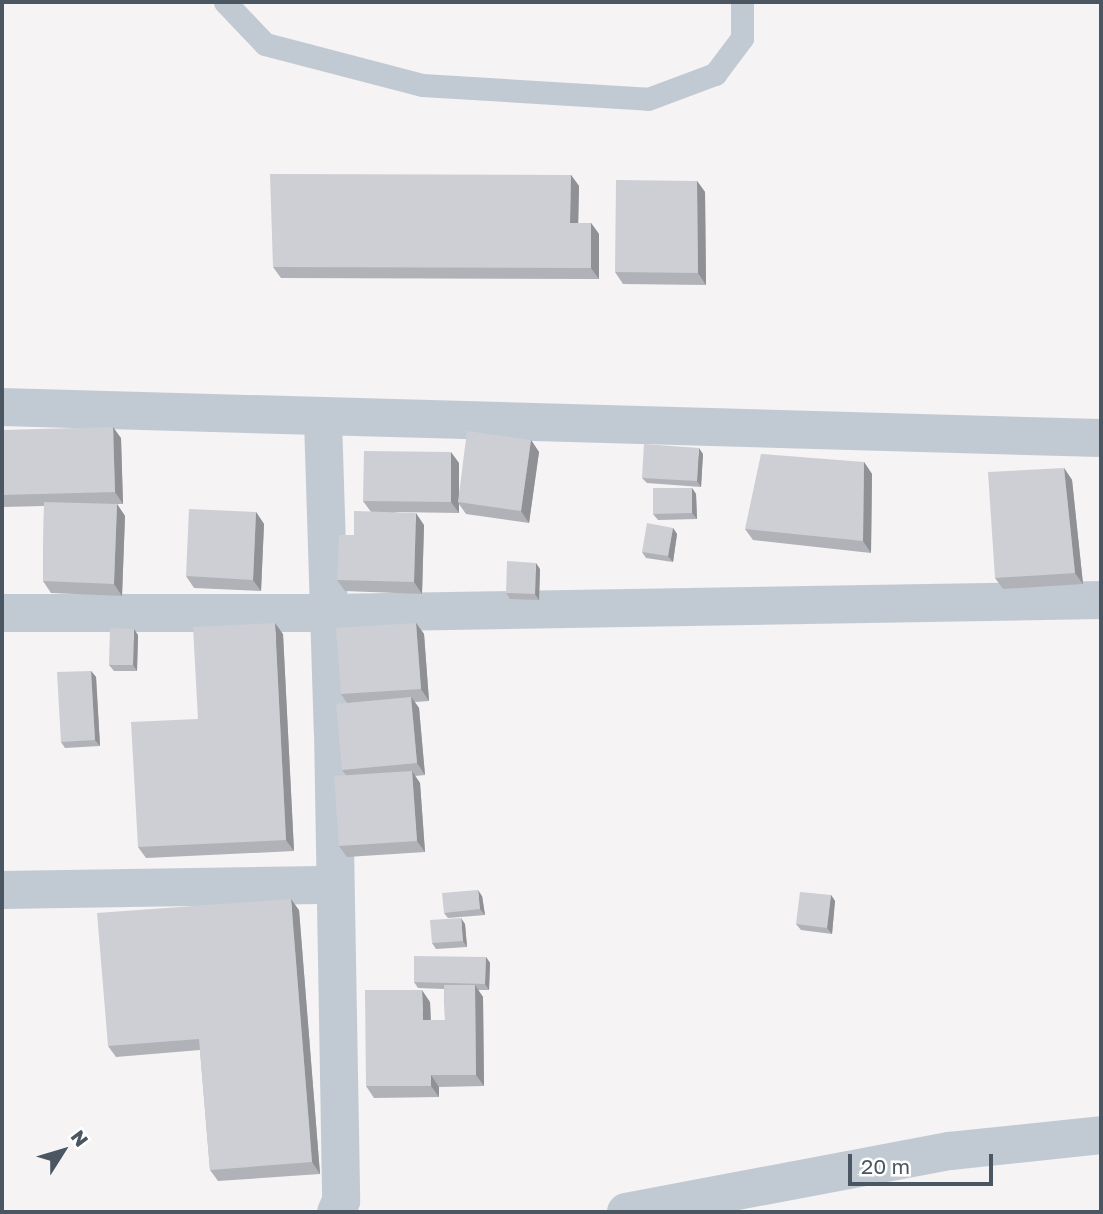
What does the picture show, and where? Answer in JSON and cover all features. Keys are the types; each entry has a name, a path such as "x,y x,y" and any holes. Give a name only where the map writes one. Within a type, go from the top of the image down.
{"street":[{"path":"2,407 323,419 1101,438"},
{"path":"323,419 341,1201 337,1212"},
{"path":"2,613 328,613 1101,600"},
{"path":"2,890 335,885"},
{"path":"645,1211 950,1151 1101,1135"}],"lane":[{"path":"225,2 265,44 422,85 648,99 715,74 742,38 742,2"}],"building":[{"path":"270,174 571,175 570,223 591,223 591,268 273,267"},
{"path":"616,180 697,181 698,273 615,272"},
{"path":"113,427 115,492 2,495 2,430"},
{"path":"467,431 531,440 521,511 458,502"},
{"path":"644,444 699,448 697,481 642,478"},
{"path":"364,451 451,452 451,502 363,501"},
{"path":"761,454 864,462 863,541 745,529"},
{"path":"1064,468 1075,573 995,578 988,472"},
{"path":"653,488 692,488 692,513 653,514"},
{"path":"44,502 117,504 114,584 43,581"},
{"path":"189,509 256,512 253,580 186,576"},
{"path":"354,511 416,513 414,582 337,580 339,535 354,535"},
{"path":"647,523 673,528 668,556 642,552"},
{"path":"507,561 536,563 535,594 506,593"},
{"path":"275,623 286,840 138,847 131,722 198,719 193,627"},
{"path":"416,623 421,689 341,694 336,628"},
{"path":"110,628 134,629 133,665 109,665"},
{"path":"91,671 95,740 61,742 57,672"},
{"path":"411,697 417,763 342,770 336,704"},
{"path":"412,771 417,841 339,846 334,776"},
{"path":"478,890 480,909 444,913 442,893"},
{"path":"800,892 831,895 827,928 796,924"},
{"path":"291,899 312,1162 210,1170 199,1039 108,1046 97,913"},
{"path":"461,918 463,941 432,943 430,920"},
{"path":"414,956 486,957 485,984 414,982"},
{"path":"444,985 475,985 476,1075 431,1075 431,1086 366,1086 365,990 422,990 423,1020 445,1020"}]}
